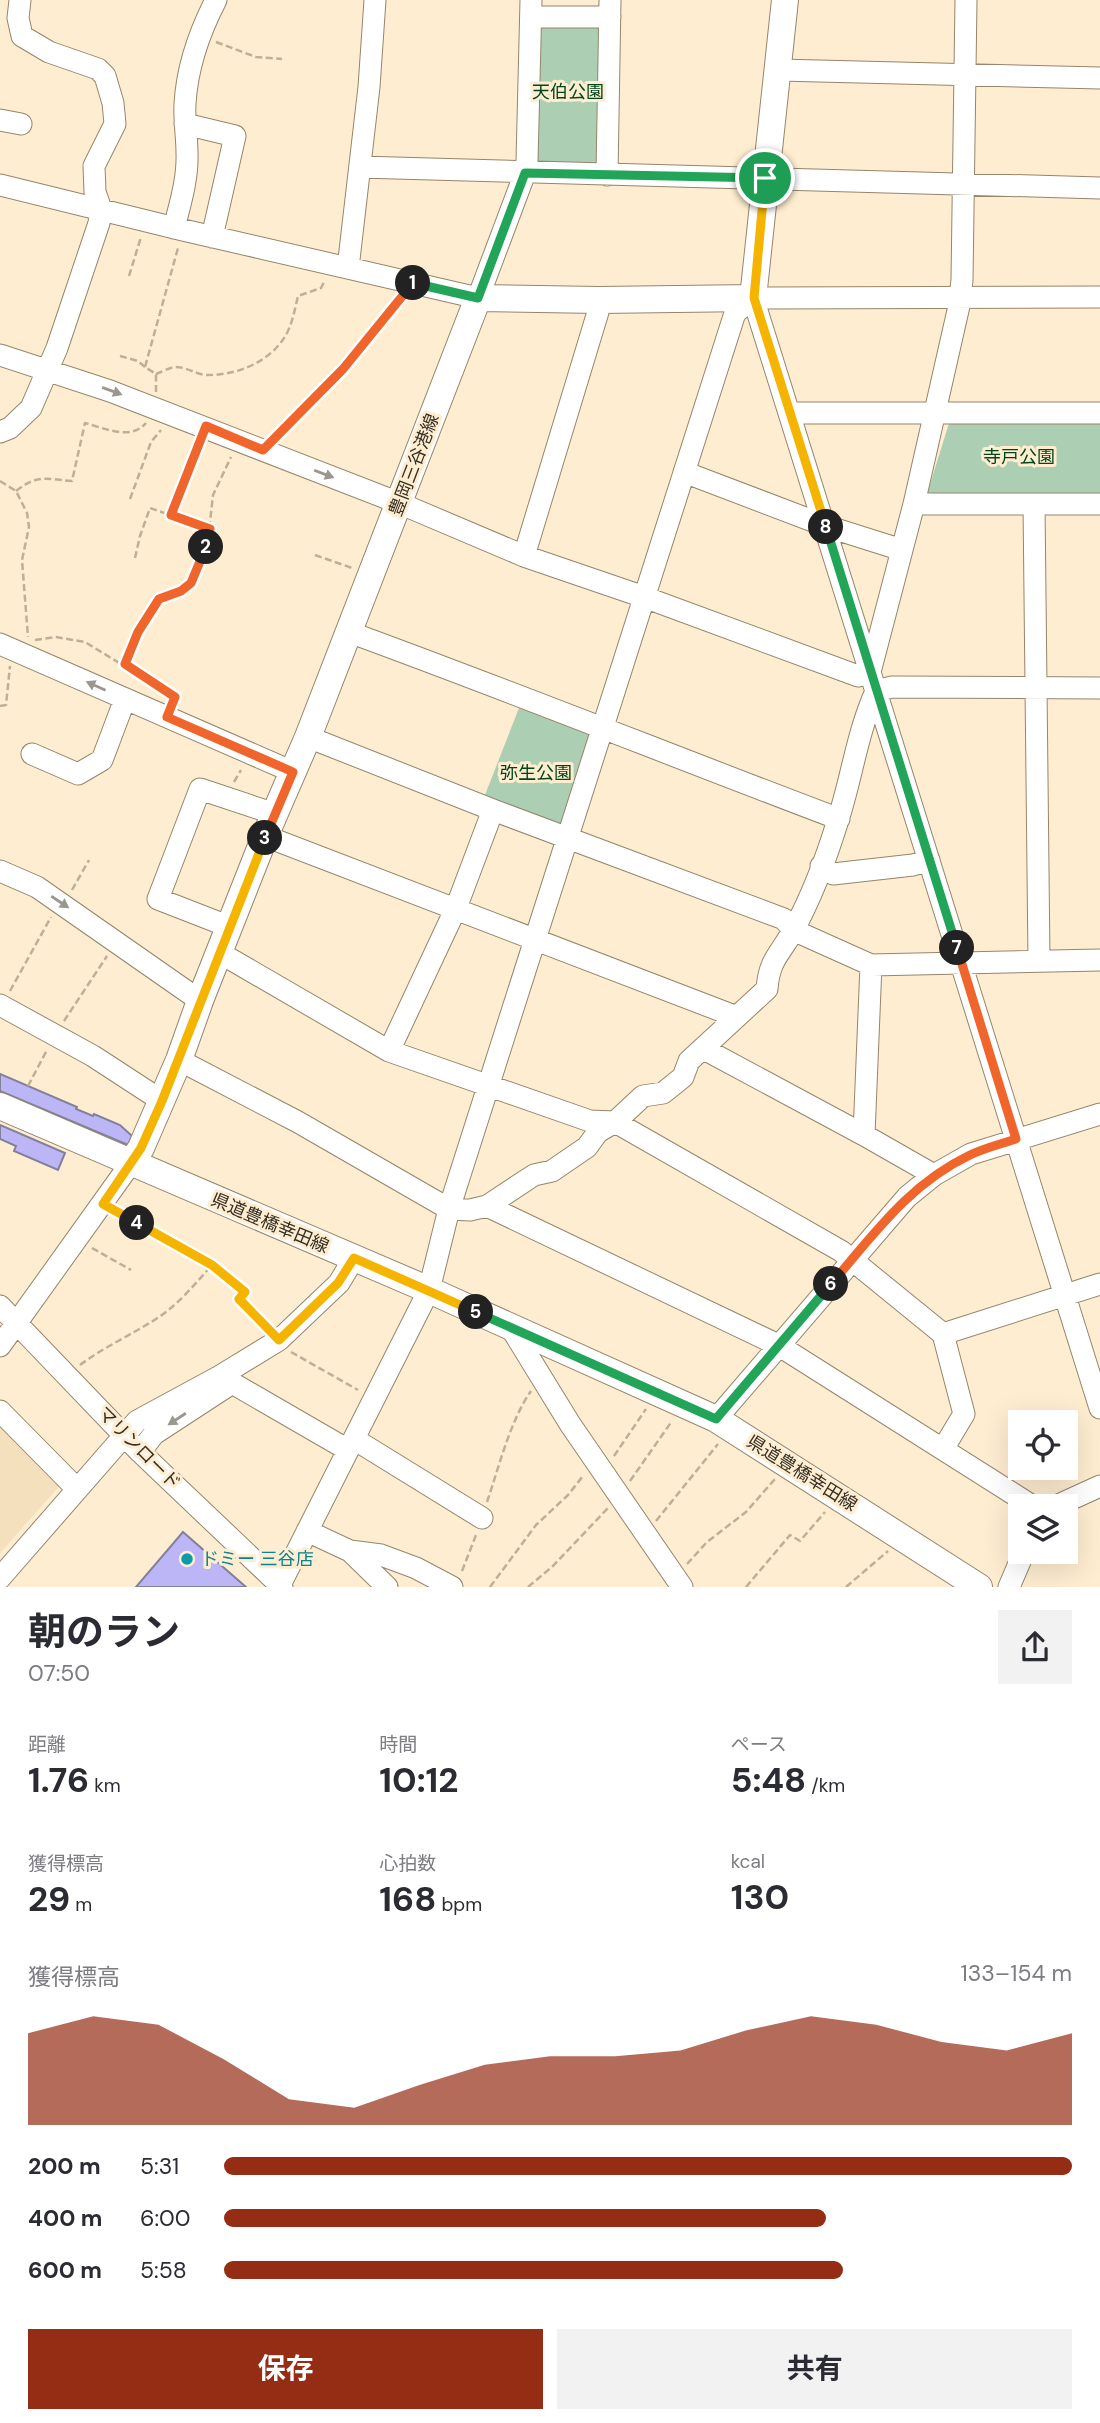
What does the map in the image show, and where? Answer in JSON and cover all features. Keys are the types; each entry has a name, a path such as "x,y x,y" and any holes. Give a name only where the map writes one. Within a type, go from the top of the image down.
{"main road":[{"path":"478,298 754,298 785,0"},
{"name":"豊岡三谷港線","path":"131,1163 141,1148 162,1101 270,825 309,737 478,298"},
{"name":"県道豊橋幸田線","path":"0,1107 429,1290 724,1424 978,1587"}],"street":[{"path":"0,432 10,428 32,408 57,348 99,223 101,209 95,192 94,166 115,124 113,103 105,76 98,69 49,52 22,36 18,18 20,0"},
{"path":"174,228 185,183 188,154 185,102 199,37 216,0"},
{"path":"338,266 360,167 375,0"},
{"path":"179,1060 298,1122 449,1209 470,1210 487,1206 534,1175 552,1171 587,1147 597,1132 615,1122 643,1096 663,1093 683,1077 689,1061 767,989 768,970 793,930 839,819 961,296 966,0"},
{"path":"0,185 478,298 525,173 531,8 610,8 607,175"},
{"path":"779,70 1100,78"},
{"path":"0,120 21,124"},
{"path":"185,124 235,136 212,237"},
{"path":"360,167 1100,188"},
{"path":"281,1586 429,1290 449,1209 735,313 754,298 1100,297"},
{"path":"754,298 1100,1408"},
{"path":"524,556 598,312 598,300"},
{"path":"0,355 206,426 524,556 644,597 873,682 892,687 1100,688"},
{"path":"789,413 1100,413"},
{"path":"684,472 826,526 902,550"},
{"path":"914,504 1100,505"},
{"path":"1034,504 1039,961"},
{"path":"349,632 839,819"},
{"path":"6,647 293,772"},
{"path":"32,754 78,774 94,765 102,760 125,699"},
{"path":"309,737 783,919 793,930 871,965 1100,960"},
{"path":"230,927 158,899 200,789 231,800 270,825 456,908 737,1017"},
{"path":"389,1051 456,908 494,810"},
{"path":"821,866 833,874 913,865 929,860"},
{"path":"0,871 37,887 189,993 201,998"},
{"path":"220,953 389,1051 590,1121 615,1122 841,1251 943,1334 964,1415 943,1449"},
{"path":"864,1135 871,965"},
{"path":"1,1005 116,1070 162,1101"},
{"path":"704,1049 934,1175"},
{"path":"724,1424 778,1345 906,1197 934,1175 971,1154 1100,1114"},
{"path":"0,1346 131,1163"},
{"path":"487,1206 778,1345 1014,1494"},
{"path":"140,1452 154,1434 226,1380 282,1345 338,1283 354,1258"},
{"path":"943,1334 1100,1284"},
{"name":"マリンロード","path":"0,1306 140,1452 281,1586"},
{"path":"511,1328 599,1467 678,1582"},
{"path":"0,1578 137,1421 226,1380"},
{"path":"226,1380 351,1444 482,1518"},
{"path":"0,1410 77,1489"},
{"path":"1078,1496 1100,1486"},
{"path":"307,1531 350,1551 381,1555 455,1582"},
{"path":"350,1551 387,1587"},
{"path":"1009,1587 1019,1564"}],"path":[{"path":"199,37 256,57 282,59"},
{"path":"129,276 146,221"},
{"path":"156,374 175,366 206,375 218,374 240,371 259,362 282,340 288,330 298,296 321,288 338,266"},
{"path":"263,450 343,369 411,283"},
{"path":"120,356 138,361 145,367"},
{"path":"130,499 151,442 176,415"},
{"path":"171,515 206,426"},
{"path":"125,664 138,632 159,599 186,588 195,576 210,529 213,495 240,440"},
{"path":"0,481 16,491 27,513 29,527 22,560 28,641 56,637 85,642 175,697 167,717"},
{"path":"135,558 150,508 210,529"},
{"path":"315,555 371,576"},
{"path":"0,706 6,705 6,647"},
{"path":"231,800 229,783 234,782 252,754"},
{"path":"1,1005 89,860"},
{"path":"29,1086 54,1035 117,942"},
{"path":"103,1204 212,1265 245,1292 239,1299 282,1345 374,1399"},
{"path":"77,1240 131,1270"},
{"path":"66,1376 96,1353 174,1306 212,1265"},
{"path":"455,1582 482,1518 524,1401 541,1377"},
{"path":"490,1587 536,1525 568,1495 583,1476 611,1461 657,1392"},
{"path":"645,1534 724,1424"},
{"path":"678,1582 707,1542 746,1512 788,1463"},
{"path":"746,1587 790,1535 800,1541 838,1496"},
{"path":"846,1587 904,1539"}],"shaded area":[{"path":"0,1418 63,1482 0,1553"}],"green space":[{"name":"天伯公園","path":"535,23 604,25 602,162 596,167 537,166"},
{"name":"寺戸公園","path":"1100,419 1100,494 927,494 950,420"},
{"name":"弥生公園","path":"519,708 591,732 560,829 483,800"}],"building":[{"path":"0,1074 77,1107 76,1109 120,1125 132,1136 128,1145 0,1091"},
{"path":"0,1125 65,1153 58,1170 14,1151 16,1146 0,1139"},
{"name":"ドミー 三谷店","path":"183,1532 246,1587 136,1587"}],"place":[{"name":"ドミー 三谷店","path":"187,1559"}],"route":[{"path":"525,173 765,178 754,298 1016,1139 971,1154 934,1175 906,1197 716,1419 354,1258 338,1283 279,1340 239,1299 245,1292 212,1265 103,1204 141,1148 162,1101 265,836 293,772 167,717 175,697 125,664 138,632 159,599 181,591 191,583 208,540 210,529 171,515 206,426 263,450 343,369 411,283 478,298 525,173"}]}
